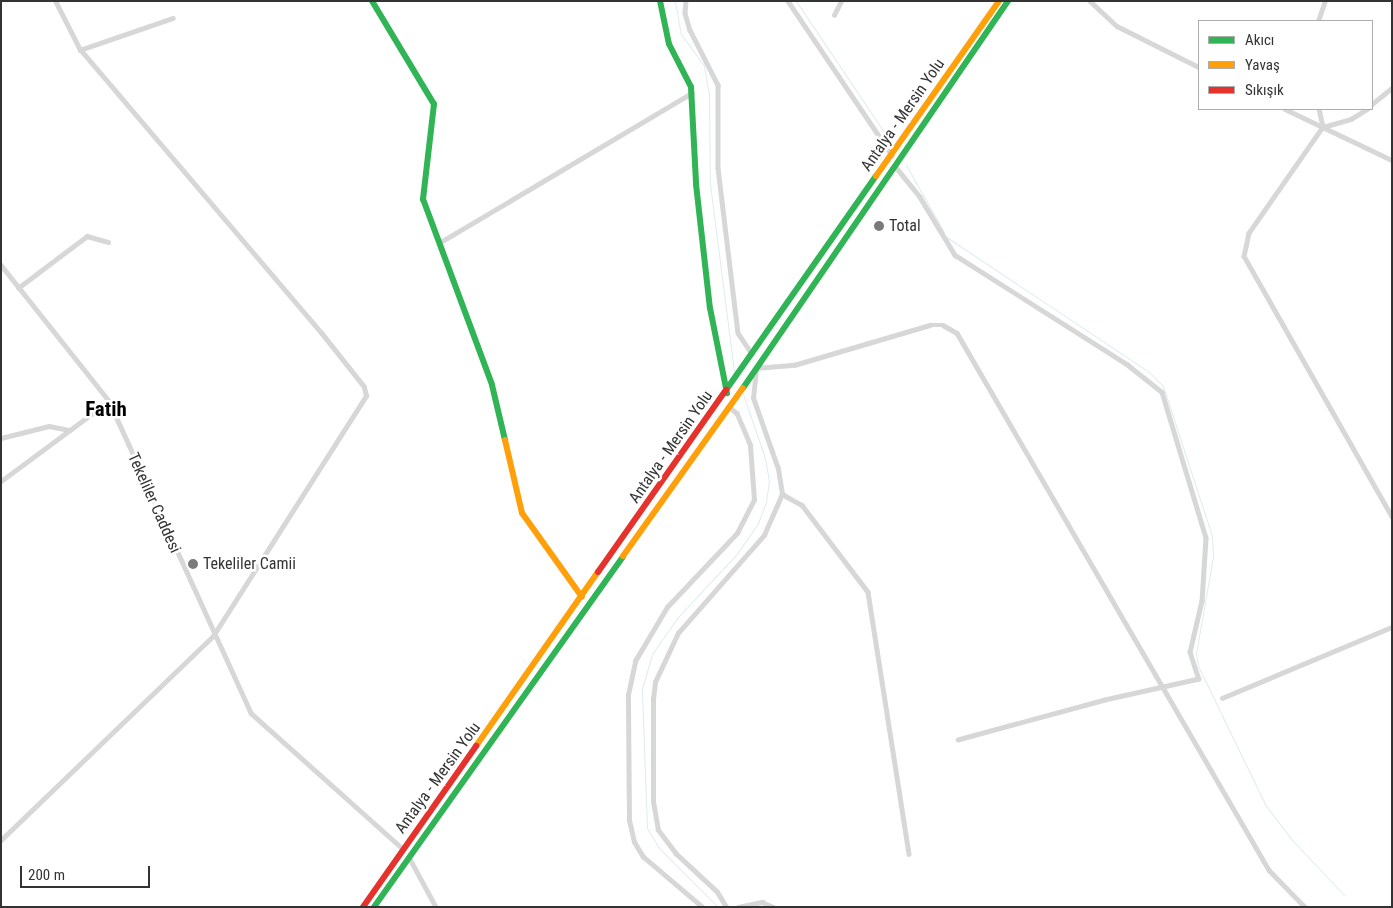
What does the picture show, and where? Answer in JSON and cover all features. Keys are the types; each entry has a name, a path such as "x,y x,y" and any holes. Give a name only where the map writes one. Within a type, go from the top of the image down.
{"main road":[{"path":"372,1 434,104 423,199 492,385 522,513 582,597"},
{"path":"660,1 660,14 669,44 685,69 692,93 694,160 710,308 728,391"},
{"name":"Antalya - Mersin Yolu","path":"363,907 728,391 999,1"},
{"name":"Antalya - Mersin Yolu","path":"374,907 736,398 1008,1"}],"street":[{"path":"1,840 213,636 366,392 80,50 55,1"},
{"path":"686,1 685,13 690,30 718,85 718,168 738,333 752,355"},
{"path":"788,1 892,155"},
{"path":"834,15 841,1"},
{"path":"1090,1 1117,26 1198,66"},
{"path":"1318,20 1325,1"},
{"path":"80,50 174,18"},
{"path":"1373,103 1392,88"},
{"path":"439,243 692,93"},
{"path":"1287,110 1392,160"},
{"path":"1319,110 1323,127"},
{"path":"1365,110 1351,118 1323,127 1249,234 1244,256 1392,516"},
{"path":"895,166 920,197 955,255 1128,365 1162,392 1203,526 1207,561 1190,652 1199,679 1163,686 958,740"},
{"path":"18,288 87,236 108,242"},
{"name":"Tekeliler Caddesi","path":"1,265 108,401 213,636 256,719 404,849"},
{"path":"726,907 717,892 676,854 658,830 653,801 655,682 678,633 764,535 782,494 778,469 753,398 756,368 794,365 930,325 943,325 957,333 1269,870 1305,907"},
{"path":"1,481 108,401"},
{"path":"702,907 643,857 634,842 628,821 628,696 635,661 662,614 737,533 754,500 750,445 737,414 729,407"},
{"path":"1,438 49,426 70,430"},
{"path":"782,494 802,505 868,592 908,854"},
{"path":"1222,698 1392,627"},
{"path":"409,857 436,907"},
{"path":"738,907 762,902 772,907"}],"waterway":[{"path":"675,1 681,34 704,66 709,95 710,184 734,371"},
{"path":"796,1 890,141"},
{"path":"906,165 944,232"},
{"path":"945,236 1149,372 1163,386 1212,536 1213,557 1196,653 1198,666 1266,806 1293,841 1344,895"},
{"path":"718,907 659,848 647,828 642,689 652,654 678,617 736,555 758,523 766,502 769,481 765,458 743,394"}],"traffic: fast":[{"path":"372,1 434,104 423,199 492,385 505,440"},
{"path":"660,1 669,44 691,87 696,184 710,308 727,393"},
{"path":"743,388 1008,1"},
{"path":"726,390 876,176"},
{"path":"374,907 623,556"}],"traffic: slow":[{"path":"876,176 999,1"},
{"path":"623,556 743,388"},
{"path":"505,440 522,513 582,597"},
{"path":"476,746 598,572"}],"traffic: jam":[{"path":"598,572 726,390"},
{"path":"363,907 476,746"}],"place":[{"name":"Total","path":"879,226"},
{"name":"Tekeliler Camii","path":"193,564"}],"district":[{"name":"Fatih","path":"106,409"}]}
